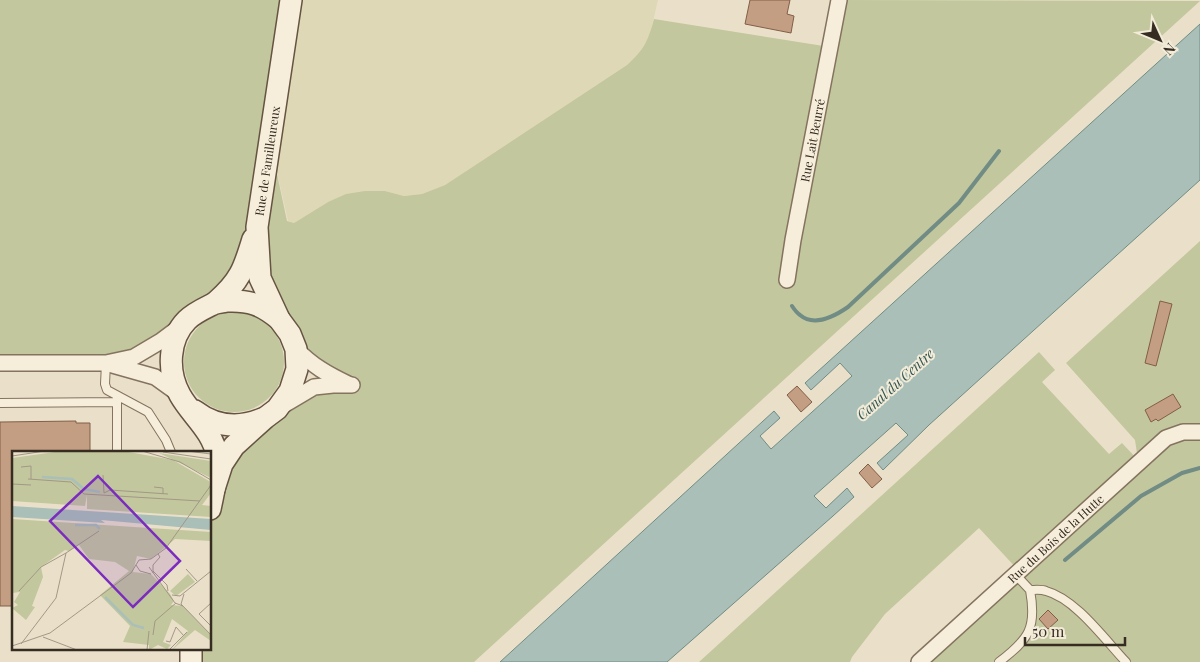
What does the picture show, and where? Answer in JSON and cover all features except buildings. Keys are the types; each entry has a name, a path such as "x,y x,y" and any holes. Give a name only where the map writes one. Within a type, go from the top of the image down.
{"street":[{"name":"Rue de Familleureux","path":"212,500 222,464 234,446 271,413 290,391 297,369 296,349 290,334 280,319 260,278 257,227 291,0"},
{"name":"Rue Lait Beurré","path":"787,280 839,0"},
{"path":"216,302 232,288 246,265 257,227"},
{"name":"Rue de Familleureux","path":"212,500 217,457 210,437 185,402 173,378 171,360 176,340 186,322 196,313 216,302 244,300 267,309 280,319"},
{"path":"0,363 106,363 134,357 161,341 186,322"},
{"path":"106,363 156,377 204,418 220,424 236,426 251,424 314,388 352,385 324,372 310,363 296,349"},
{"name":"Rue du Bois de la Hutte","path":"919,662 1166,438 1183,432 1200,432"}],"lane":[{"path":"106,363 105,384 107,390 117,398 148,412 166,440 171,451"},
{"path":"0,403 117,398"},
{"path":"117,398 117,451"},
{"path":"999,662 1026,638 1034,611 1030,590 1015,574"},
{"path":"1030,590 1045,590 1067,602 1084,617 1126,662"}],"shaded area":[{"path":"291,0 658,0 649,39 640,54 627,65 445,185 422,194 404,196 385,191 328,202 294,223 288,221 270,141"}],"green space":[{"path":"0,0 291,0 270,141 287,221 294,223 328,202 346,194 365,191 385,191 404,196 422,194 445,185 627,65 645,45 654,19 830,47 839,0 1200,1 474,662 191,662 191,650 211,650 211,503 213,492 265,418 333,385 310,363 245,265 134,357 0,363"},
{"path":"1200,241 1200,662 919,662 1019,571 979,528 885,614 850,662 699,662 1039,352 1055,370 1042,382 1109,454 1122,443 1138,460 1135,440 1066,363"},
{"path":"234,312 253,315 270,326 281,343 284,362 281,381 270,398 253,409 234,412 215,409 198,398 187,381 184,362 187,343 198,326 215,315"}],"water":[{"name":"Canal du Centre","path":"1200,24 1200,180 929,425 883,470 877,463 908,435 896,423 814,496 826,508 847,488 854,497 667,662 500,662 774,411 780,418 760,436 771,449 852,376 840,363 811,390 805,383"}],"waterway":[{"path":"792,306 800,315 812,320 831,317 848,307 959,203 999,151"},
{"path":"1065,560 1141,496 1182,473 1200,468"}]}
